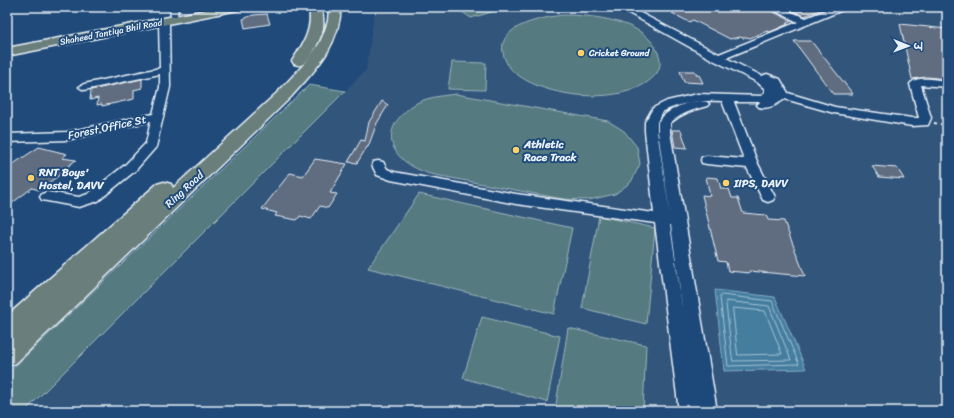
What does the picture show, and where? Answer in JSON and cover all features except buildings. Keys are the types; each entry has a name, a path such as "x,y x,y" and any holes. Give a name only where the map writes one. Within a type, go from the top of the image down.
{"highway":[{"path":"306,53 314,25 314,11 311,7"},
{"name":"Ring Road","path":"7,330 285,79 306,53 317,31 318,16 315,7"},
{"name":"Ring Road","path":"7,355 285,94 316,62 332,34 335,19 335,7"}],"main road":[{"name":"Shaheed Tantiya Bhil Road","path":"7,48 171,15 220,7"},
{"name":"Shaheed Tantiya Bhil Road","path":"7,52 171,15 238,7"}],"street":[{"path":"622,7 720,56 776,81 778,93 769,104 755,106 697,96 681,99 657,110 651,122 662,219 697,410"},
{"path":"634,7 720,56"},
{"path":"772,7 804,21"},
{"path":"720,56 842,7"},
{"path":"47,197 79,202 93,198 130,168 152,144 160,116 165,87 164,70 171,15"},
{"path":"84,87 164,70"},
{"path":"778,93 834,110 912,122 924,122 926,118 915,84 917,82 947,84"},
{"path":"729,101 752,164 768,197"},
{"path":"697,410 678,221 664,132 664,122 687,106 729,101"},
{"name":"Forest Office St","path":"7,138 67,136 160,116"},
{"path":"707,160 752,164"},
{"path":"378,165 382,172 391,176 516,200 678,221"}],"path":[{"path":"924,122 947,125"}],"shaded area":[{"path":"375,7 947,7 947,411 25,411 366,70"}],"green space":[{"path":"455,7 509,7 471,18"},
{"name":"Cricket Ground","path":"562,15 602,18 630,26 642,33 652,42 659,55 660,66 657,73 645,84 628,91 609,95 589,96 549,90 532,83 515,73 508,66 503,53 503,43 507,36 514,29 533,21"},
{"path":"452,62 486,63 485,90 448,89"},
{"path":"309,85 345,91 25,411 7,411 7,374"},
{"name":"Athletic Race Track","path":"456,94 608,121 624,131 637,147 640,164 631,182 615,194 589,200 563,199 430,174 417,169 406,162 393,146 391,136 394,126 401,116 417,103 433,97"},
{"path":"419,194 572,228 554,314 368,268"},
{"path":"599,216 655,228 646,324 582,308"},
{"path":"482,317 560,336 547,402 463,378"},
{"path":"568,328 646,345 643,411 555,411"}],"water":[{"path":"715,290 775,297 806,369 724,371"}],"place":[{"name":"Cricket Ground","path":"581,53"},
{"name":"Athletic Race Track","path":"516,150"},
{"name":"RNT Boys' Hostel, DAVV","path":"31,178"},
{"name":"IIPS, DAVV","path":"726,183"}]}
